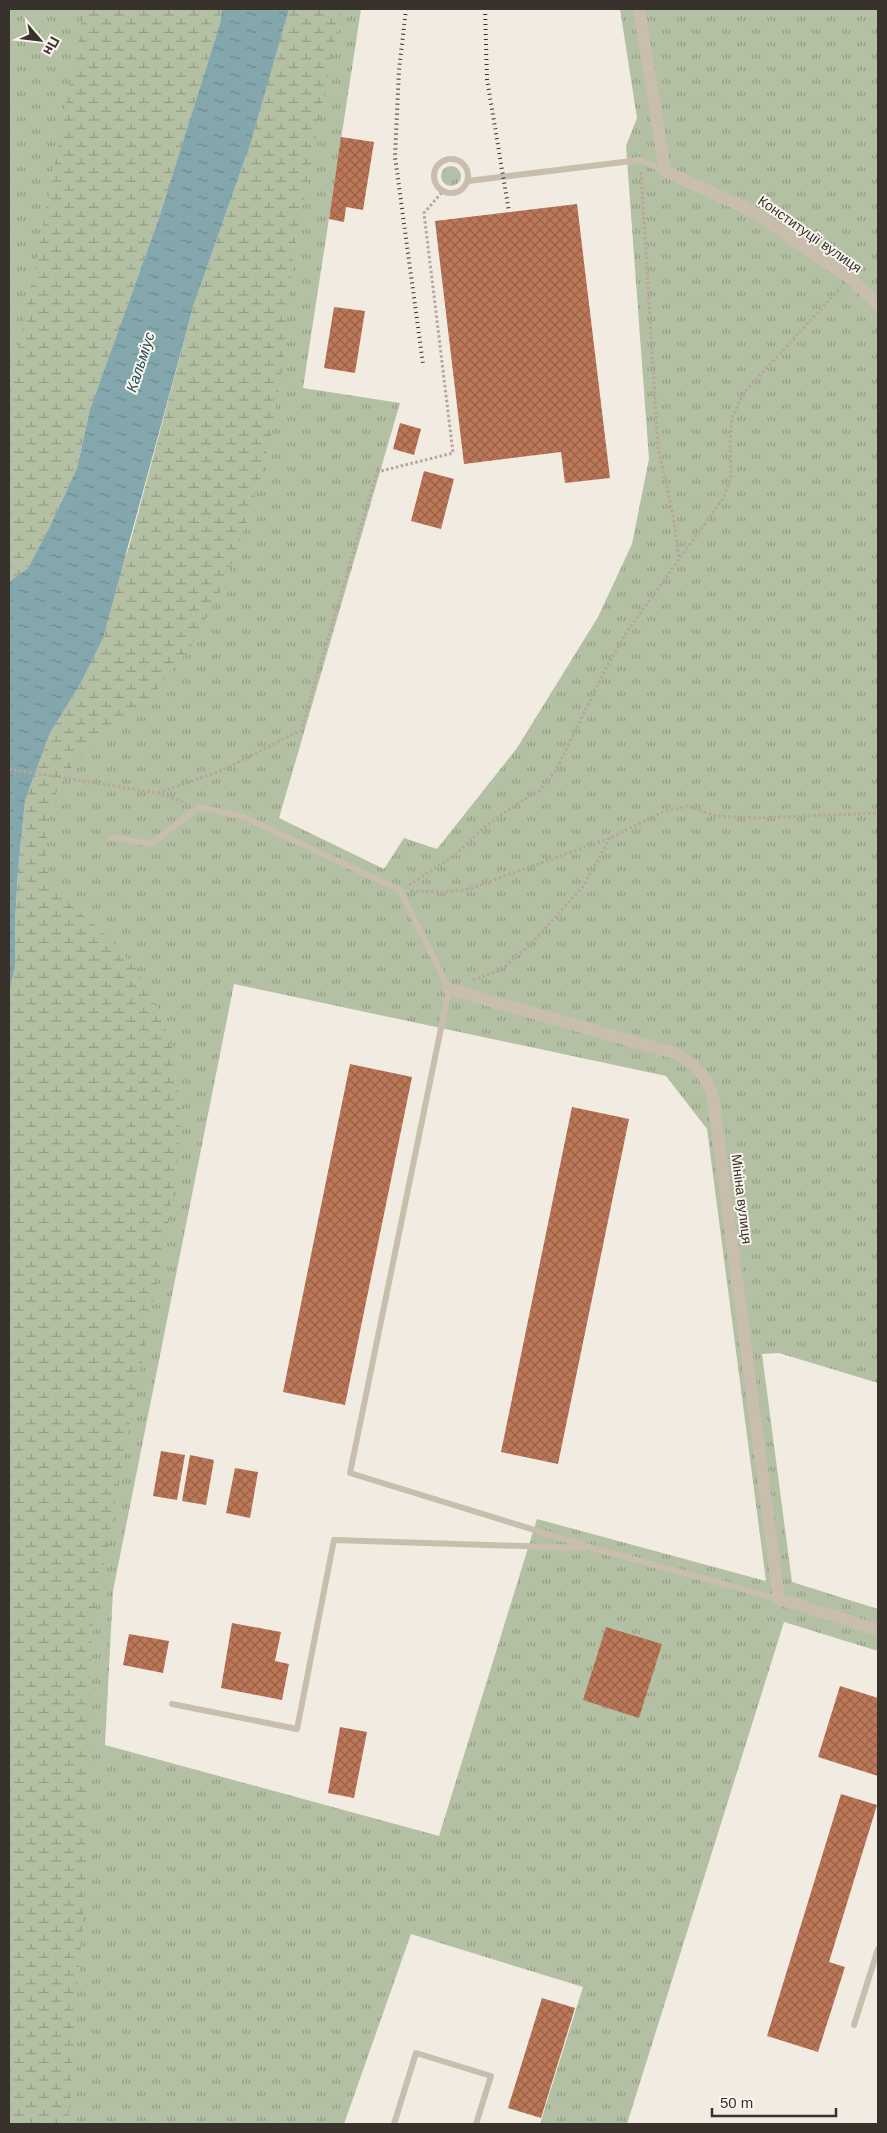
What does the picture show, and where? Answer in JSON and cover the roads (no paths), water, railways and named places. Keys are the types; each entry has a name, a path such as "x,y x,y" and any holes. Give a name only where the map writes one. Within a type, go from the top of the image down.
{"street":[{"path":"639,9 665,171"},
{"name":"Конституції вулиця","path":"665,171 752,210 850,278 878,306"},
{"name":"Мініна вулиця","path":"449,989 677,1054 694,1064 706,1079 714,1097 779,1599"},
{"path":"779,1599 878,1630"}],"lane":[{"path":"454,158 460,160 468,169 468,181 465,186 455,193 443,191 435,182 434,176 438,164 442,160 454,158"},
{"path":"468,181 640,160 665,171"},
{"path":"111,837 151,844 199,807 244,817 400,890 449,989 350,1473 593,1548 779,1599"},
{"path":"172,1704 297,1728 334,1540 593,1548"},
{"path":"854,2026 878,1949"},
{"path":"394,2124 416,2053 491,2076 476,2124"}],"water":[{"name":"Кальміус","path":"222,9 289,9 250,145 194,304 103,638 78,688 50,733 25,801 18,871 15,967 9,991 9,582 28,568 77,468 90,409 159,218 220,24"}],"railway":[{"path":"406,9 399,70 395,157 423,364"},
{"path":"485,9 487,79 509,212"}]}
